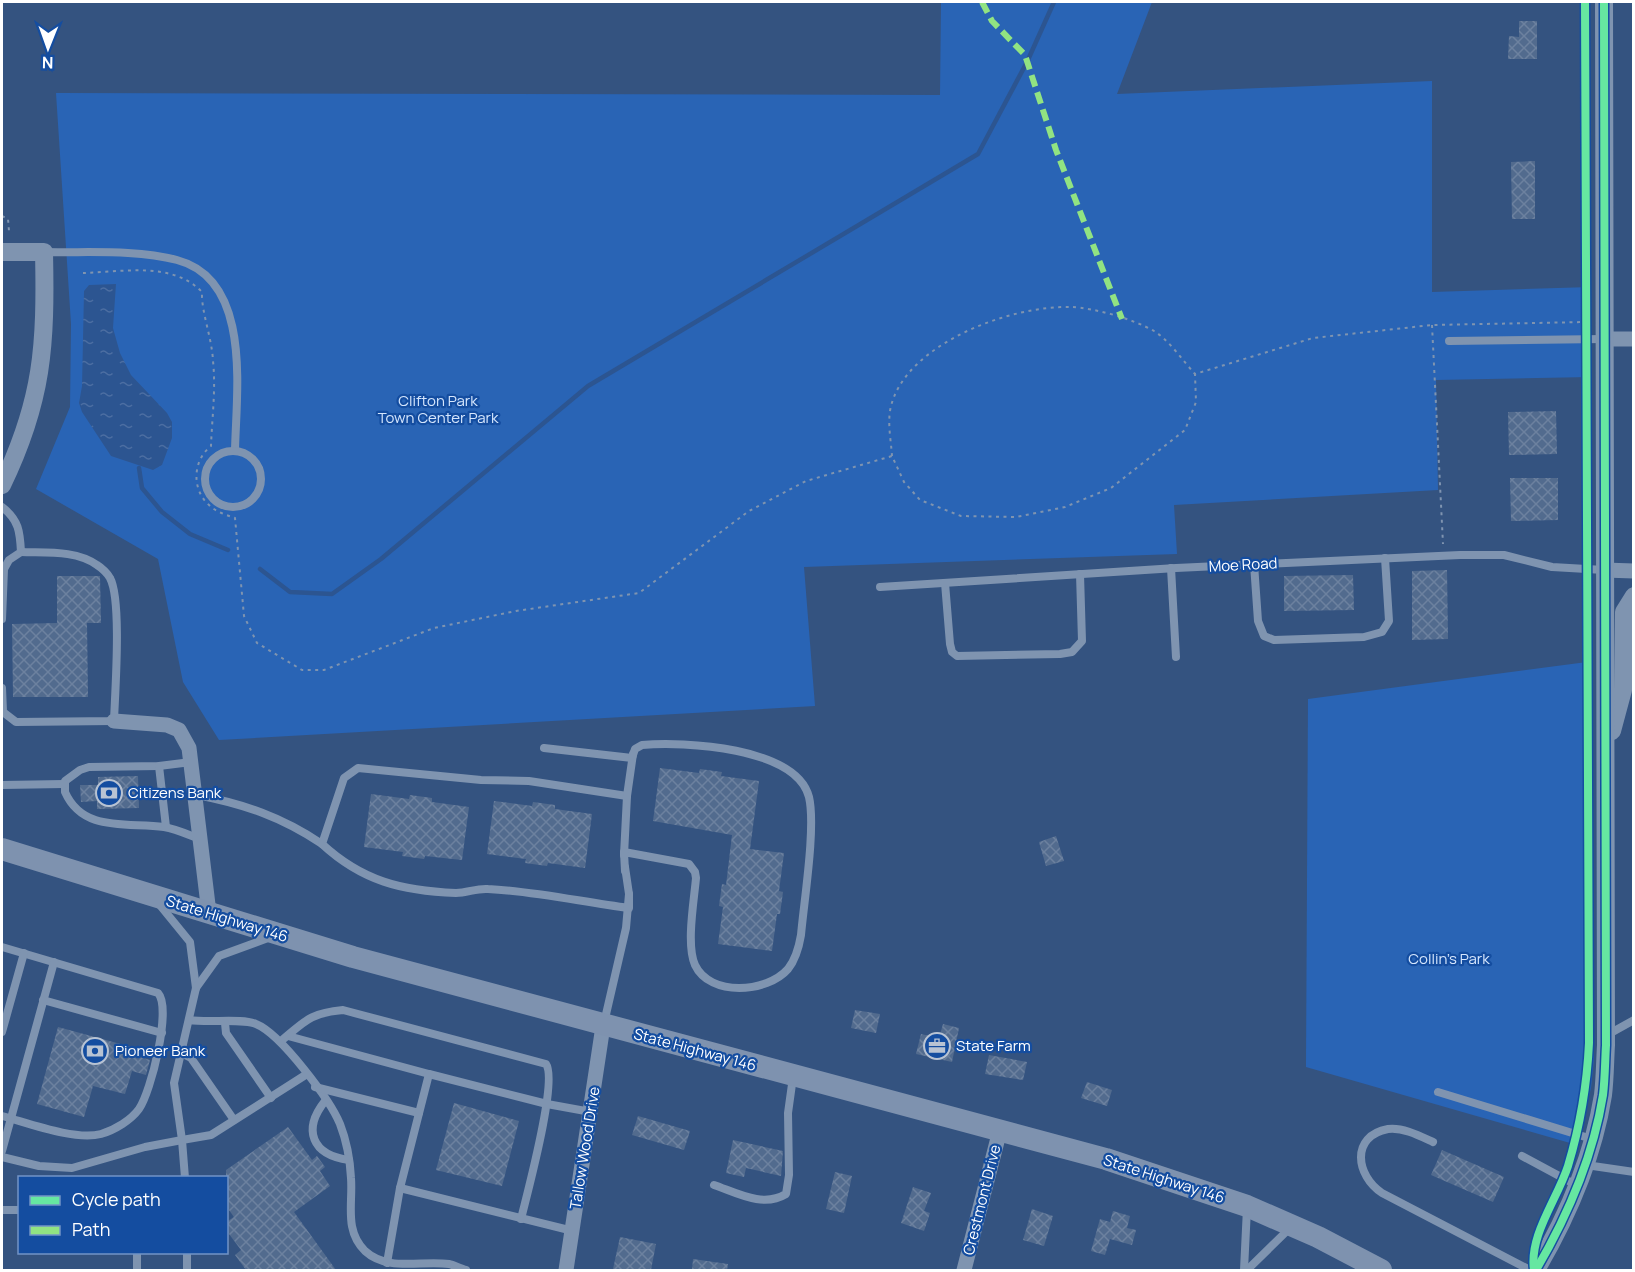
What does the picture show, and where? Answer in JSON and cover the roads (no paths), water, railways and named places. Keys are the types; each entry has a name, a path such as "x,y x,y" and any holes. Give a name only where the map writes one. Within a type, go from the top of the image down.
{"main road":[{"name":"State Highway 146","path":"2,849 279,935 603,1026 1109,1160 1247,1206 1293,1225 1381,1270"}],"street":[{"path":"1536,1270 1559,1230 1586,1165 1603,1095 1606,1036 1604,2"},
{"path":"2,252 44,252 46,322 35,403 20,447 2,485"},
{"path":"1605,339 1634,339"},
{"path":"1604,570 1634,571"},
{"path":"1606,750 1623,690 1624,612 1634,596"},
{"path":"114,721 154,722 179,730 189,748 197,795 209,913"},
{"name":"Tallow Wood Drive","path":"566,1270 603,1026"},
{"name":"Crestmont Drive","path":"964,1270 1000,1130"}],"lane":[{"path":"44,252 157,256 179,260 206,276 225,301 233,322 237,359 235,451"},
{"path":"1449,341 1605,339"},
{"path":"235,451 251,457 261,472 261,481 255,497 248,503 232,507 213,499 205,482 206,472 216,457 235,451"},
{"path":"2,507 16,520 20,529 21,552"},
{"path":"2,619 4,568 9,560 21,552 63,553 97,565 110,577 116,597 114,721 16,722 3,712 2,688"},
{"name":"Moe Road","path":"880,587 1171,568 1444,556 1504,555 1551,567 1604,570"},
{"path":"1254,564 1258,621 1264,636 1274,640 1364,637 1382,632 1389,621 1385,558"},
{"path":"1171,568 1176,657"},
{"path":"945,583 950,644 952,652 957,656 1060,654 1072,652 1082,641 1080,574"},
{"path":"603,1026 628,908 629,894 624,852 627,795 635,749 642,745 711,747 763,758 785,768 805,788 809,798 810,833 801,935 798,949 787,970 772,980 746,987 723,986 704,976 696,966 692,954 696,878 693,868 682,863 624,852"},
{"path":"544,748 632,758"},
{"path":"2,785 64,784 80,770 89,767 159,766 191,762"},
{"path":"159,766 166,827"},
{"path":"322,844 344,778 358,768 481,780 529,781 627,795"},
{"path":"64,784 65,792 74,808 82,815 98,822 166,827 200,839"},
{"path":"197,795 268,813 294,825 362,875 400,887 454,893 486,889 628,908"},
{"path":"152,896 190,942 196,988 179,1052 174,1083 185,1176"},
{"path":"196,988 219,956 232,949 279,935"},
{"path":"2,947 158,993 164,1008 162,1033 140,1108 128,1120 109,1131 86,1136 2,1116"},
{"path":"2,1032 24,953"},
{"path":"2,1151 54,962"},
{"path":"43,1000 162,1033"},
{"path":"281,1041 319,1012 344,1010 542,1062 549,1069 547,1104 521,1219"},
{"path":"189,1020 225,1023 244,1020 255,1024 270,1031 281,1041 307,1074 339,1122 349,1160 351,1226 365,1251 387,1263 449,1264 466,1270"},
{"path":"1606,1036 1634,1020"},
{"path":"225,1023 226,1033 271,1098"},
{"path":"288,1036 547,1104 591,1112"},
{"path":"179,1052 190,1058 234,1120"},
{"path":"2,1157 39,1166 72,1168 145,1147 211,1135 307,1074"},
{"path":"387,1263 400,1188 429,1074"},
{"path":"714,1185 760,1200 779,1198 786,1194 789,1175 788,1113 793,1076"},
{"path":"315,1087 419,1113"},
{"path":"1438,1092 1592,1139"},
{"path":"325,1101 315,1114 311,1125 313,1138 318,1146 329,1154 349,1160"},
{"path":"1433,1142 1399,1129 1386,1130 1374,1135 1365,1143 1361,1154 1364,1177 1382,1193 1530,1270"},
{"path":"1522,1156 1577,1186"},
{"path":"1586,1165 1634,1172"},
{"path":"400,1188 573,1231"},
{"path":"1246,1270 1247,1206"},
{"path":"2,1210 18,1210"},
{"path":"1246,1270 1293,1225"},
{"path":"137,1254 137,1270"},
{"path":"187,1254 188,1270"}],"water":[{"path":"116,284 113,328 120,353 131,375 167,413 172,422 172,438 162,465 153,470 111,456 82,412 79,403 82,386 84,291 89,285"}],"waterway":[{"path":"260,569 290,592 332,594 381,559 588,386 978,154 1027,62 1054,2"},
{"path":"139,468 142,488 162,512 190,534 228,550"}],"place":[{"name":"Citizens Bank","path":"109,793"},
{"name":"State Farm","path":"937,1046"},
{"name":"Pioneer Bank","path":"95,1051"}],"park label":[{"name":"Clifton Park Town Center Park","path":"438,410"},
{"name":"Collin's Park","path":"1449,959"}]}
